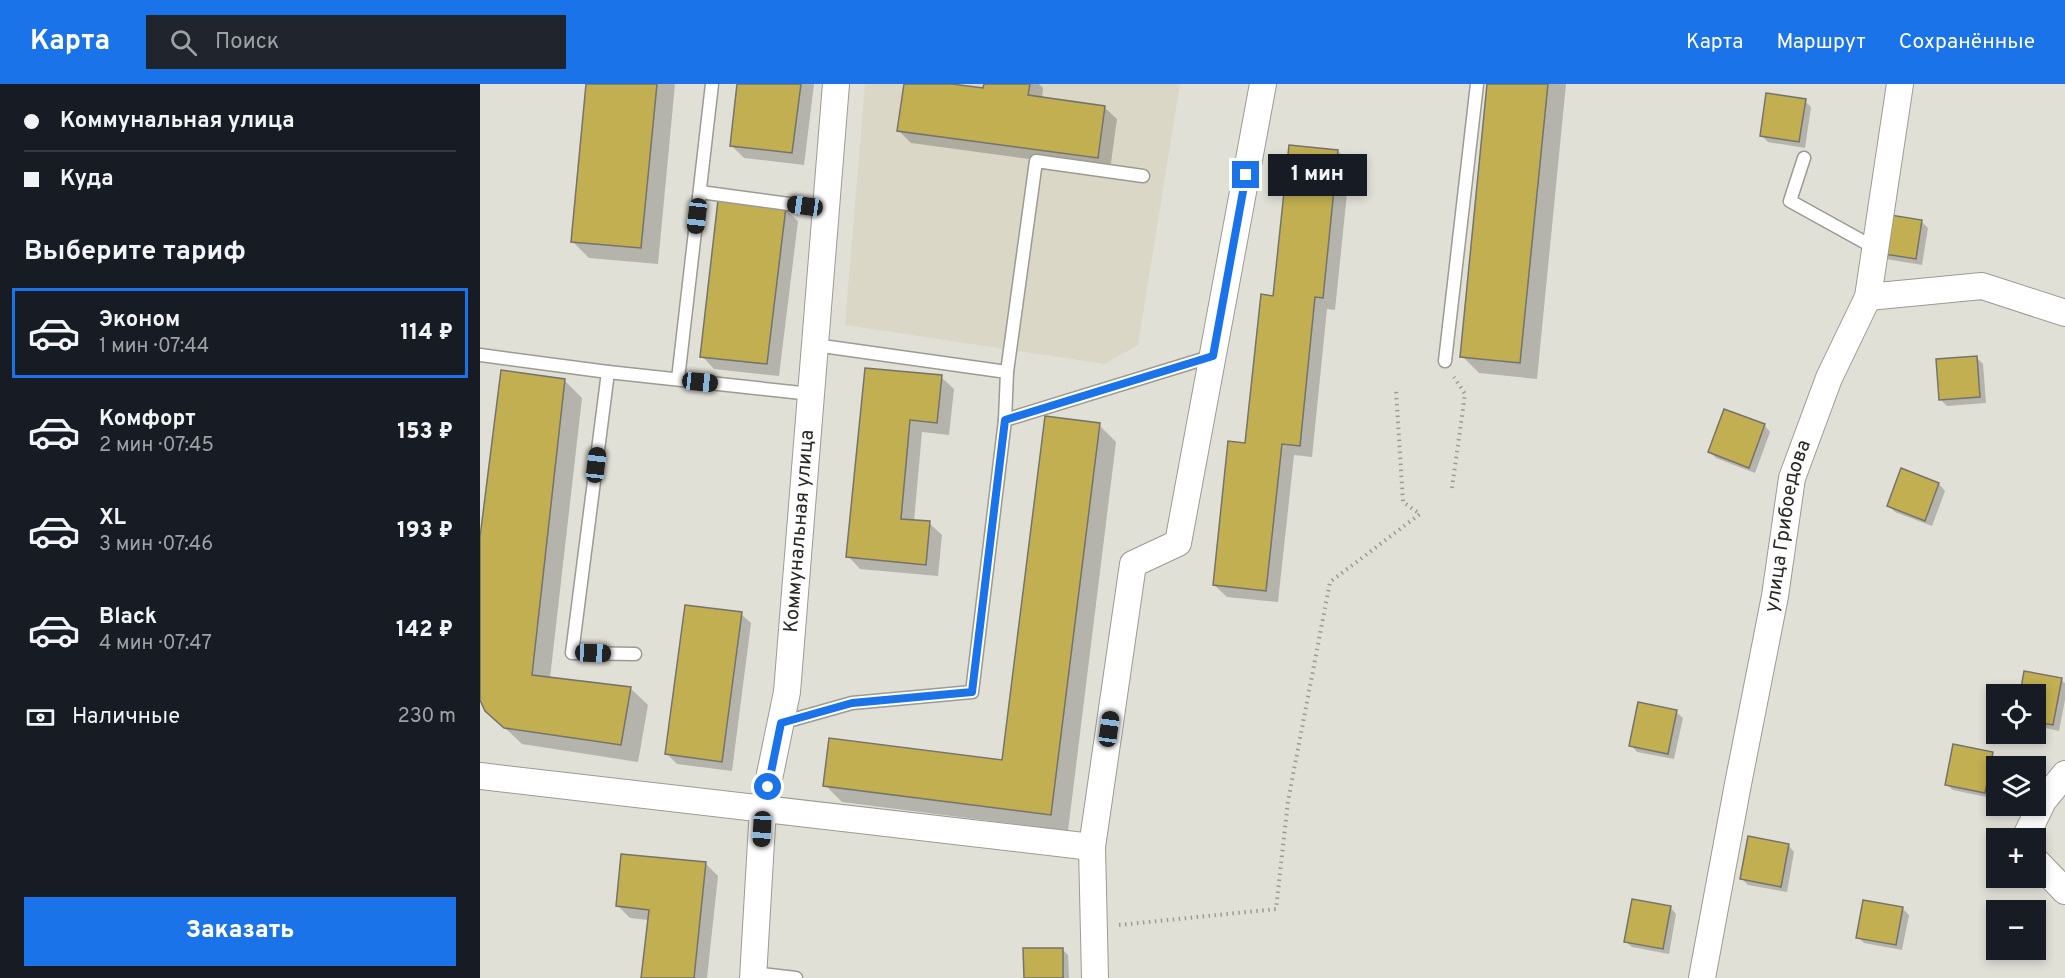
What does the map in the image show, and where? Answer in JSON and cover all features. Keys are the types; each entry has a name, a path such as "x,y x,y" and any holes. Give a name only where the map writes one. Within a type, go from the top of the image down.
{"street":[{"name":"Коммунальная улица","path":"753,976 763,808 787,692 836,84"},
{"path":"1095,978 1092,847 1133,564 1178,543 1263,84"},
{"name":"улица Грибоедова","path":"1702,978 1775,596 1792,478 1829,378 1868,297 1900,84"},
{"path":"1868,297 1982,286 2065,313"},
{"path":"2030,828 2043,801 2065,774"},
{"path":"480,776 1092,847"},
{"path":"2046,871 2065,891"}],"lane":[{"path":"678,379 712,84"},
{"path":"1445,361 1477,84"},
{"path":"1804,158 1790,201 1875,248"},
{"path":"781,723 852,703 972,692 1005,420 1007,372 1036,161 1143,176"},
{"path":"700,192 826,209"},
{"path":"815,345 1007,372"},
{"path":"480,355 608,372 811,394"},
{"path":"1005,420 1213,356"},
{"path":"608,372 572,653 635,654"},
{"path":"753,976 796,978"}],"path":[{"path":"1445,361 1465,394 1452,488"},
{"path":"1094,927 1276,909 1288,801 1330,582 1420,514 1403,502 1396,390"}],"shaded area":[{"path":"865,84 1180,84 1138,345 1105,364 845,325"}],"building":[{"path":"586,84 657,84 641,248 571,242"},
{"path":"737,84 801,84 792,153 730,146"},
{"path":"904,84 952,84 983,88 984,84 1030,84 1028,95 1105,106 1098,158 897,131"},
{"path":"1487,84 1548,84 1520,363 1460,357"},
{"path":"1766,93 1806,99 1799,142 1760,136"},
{"path":"1289,145 1338,150 1323,298 1315,297 1300,446 1282,444 1266,591 1213,585 1228,441 1245,443 1261,294 1273,296"},
{"path":"718,200 786,207 767,364 700,357"},
{"path":"1884,214 1922,220 1916,259 1878,253"},
{"path":"1977,356 1980,397 1939,400 1936,359"},
{"path":"865,368 942,375 937,423 910,420 901,519 930,521 926,565 846,557"},
{"path":"501,370 565,379 532,675 631,687 621,745 504,728 485,711 480,700 480,537"},
{"path":"1724,409 1765,424 1749,468 1708,452"},
{"path":"1045,416 1100,423 1051,815 823,786 829,738 1002,760"},
{"path":"1901,468 1939,483 1925,521 1887,506"},
{"path":"685,605 742,612 722,762 665,754"},
{"path":"2024,671 2062,678 2053,725 2046,724 2046,684 2022,684"},
{"path":"1638,702 1677,710 1668,754 1629,746"},
{"path":"1953,744 1993,752 1992,756 1986,756 1985,793 1945,785"},
{"path":"1748,836 1789,844 1781,887 1740,879"},
{"path":"621,854 706,862 694,978 641,978 649,910 616,906"},
{"path":"1632,899 1671,906 1663,949 1624,942"},
{"path":"1863,900 1903,907 1896,945 1856,938"},
{"path":"1023,948 1063,948 1063,978 1024,978"}],"route":[{"path":"768,787 781,723 852,703 972,692 1005,420 1213,356 1246,175"}]}
